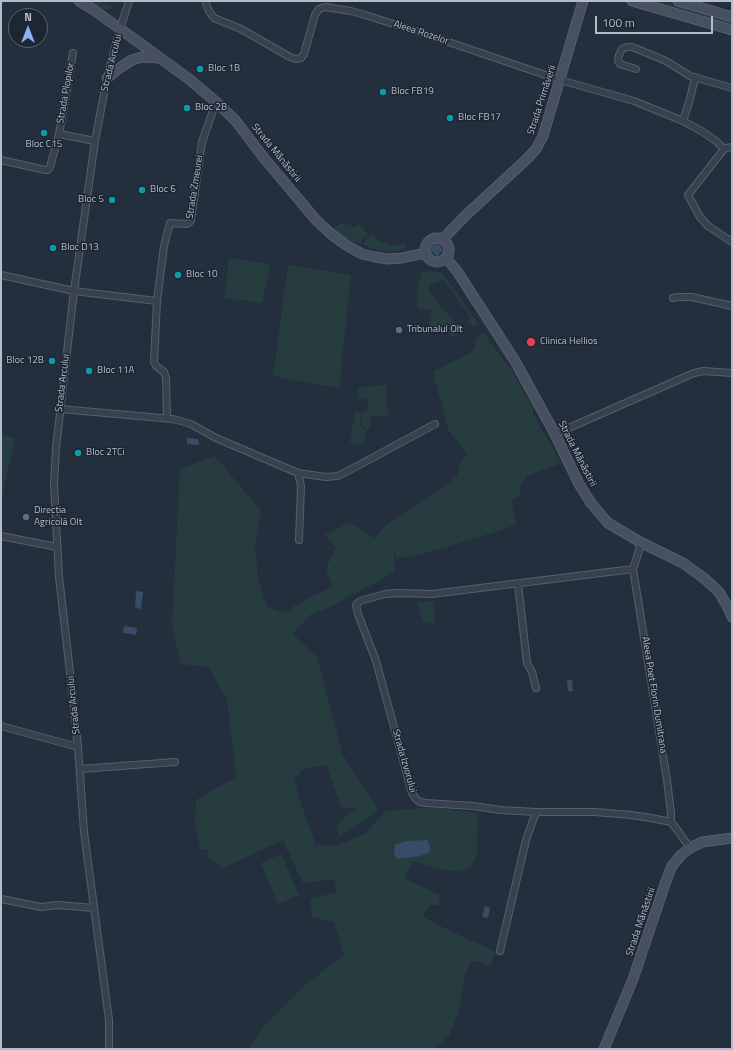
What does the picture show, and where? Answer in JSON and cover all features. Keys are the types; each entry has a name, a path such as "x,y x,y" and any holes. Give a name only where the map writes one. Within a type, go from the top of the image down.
{"street":[{"name":"Strada Mănăstirii","path":"79,1 189,79 216,102 235,120 264,158 316,220 346,245 362,254 375,257 388,258 413,256 425,253"},
{"name":"Strada Arcului","path":"109,1049 108,1020 84,832 74,698 61,596 54,484 60,409 74,292 95,141 107,78 129,1"},
{"name":"Aleea Rozelor","path":"207,1 206,4 208,11 214,18 241,29 296,59 301,58 304,54 317,11 321,8 325,7 362,14 560,80 634,101 683,121 703,132 724,149"},
{"name":"Strada Primăverii","path":"425,253 425,246 429,240 436,238 443,239 465,216 536,149 543,136 583,1"},
{"path":"632,1 732,30"},
{"path":"678,1 732,17"},
{"path":"636,68 620,64 618,61 622,48 632,47 642,50 683,72 732,88"},
{"name":"Strada Plopilor","path":"1,160 48,170 58,134 73,53"},
{"path":"107,78 120,67 132,60 142,57 158,58"},
{"path":"683,121 695,77"},
{"name":"Strada Zmeurei","path":"167,418 166,378 164,372 156,366 154,362 157,300 164,246 170,223 186,224 191,220 202,142 216,102"},
{"name":"Strada Plopilor","path":"58,134 95,141"},
{"path":"732,147 724,149 688,195 700,217 708,226 732,242"},
{"path":"425,253 432,261 439,262 446,258 449,248 448,244 443,239"},
{"name":"Strada Mănăstirii","path":"446,258 457,271 504,342 555,434 579,484 591,503 608,523 640,542 683,563 706,579 719,592 732,617"},
{"path":"1,275 74,292 157,300"},
{"path":"673,298 692,297 732,306"},
{"path":"555,434 694,373 703,371 732,373"},
{"path":"60,409 167,418 191,424 216,438 298,473 326,476 338,476 435,424"},
{"path":"298,473 301,486 299,540"},
{"path":"1,536 58,547"},
{"path":"633,569 640,542"},
{"name":"Strada Izvorului","path":"633,569 432,594 385,594 360,601 356,605 376,661 412,793 420,802 473,806 500,810 536,812 594,812 631,815 670,822"},
{"name":"Aleea Poet Florin Dumitrana","path":"633,569 667,780 671,813 670,822"},
{"path":"518,584 527,663 532,672 536,688"},
{"path":"1,726 78,747"},
{"path":"80,769 174,762"},
{"path":"500,951 526,840 536,812"},
{"path":"670,822 690,848"},
{"name":"Strada Mănăstirii","path":"604,1049 633,979 672,866 681,855 690,848 702,842 732,838"},
{"path":"1,899 41,908 58,905 94,908"}],"green space":[{"path":"91,1 112,6 111,9 107,10"},
{"path":"645,1 665,1 732,19 732,27"},
{"path":"342,222 345,225 348,223 354,228 359,224 368,233 359,244 339,235 333,230"},
{"path":"371,234 380,242 388,242 387,245 403,245 405,243 407,247 397,251 386,252 372,248 363,244"},
{"path":"437,241 444,246 445,249 440,256 437,257 430,252 429,249 434,242"},
{"path":"229,258 270,264 262,303 225,298"},
{"path":"288,265 351,275 339,388 273,376"},
{"path":"422,272 438,272 444,275 478,323 475,326 472,326 467,322 471,318 444,280 430,285 428,291 462,331 456,336 452,336 448,333 449,329 429,327 431,310 417,308 418,299 416,295"},
{"path":"483,334 486,335 494,348 509,366 533,409 533,414 561,463 527,476 519,487 521,494 511,500 517,524 499,531 429,552 396,559 394,550 395,572 328,608 311,614 293,633 317,657 342,753 378,810 339,837 336,825 357,807 342,808 326,765 305,768 294,779 302,807 316,845 337,845 365,834 386,811 435,807 479,813 477,855 470,867 458,871 445,870 412,861 405,879 440,895 439,905 431,905 422,916 496,952 490,966 477,961 471,961 465,975 458,1014 450,1034 436,1049 249,1049 263,1027 304,986 344,955 334,922 312,917 310,899 337,892 334,879 303,883 283,840 223,868 209,859 207,849 200,849 195,823 196,800 236,777 227,699 208,667 181,664 172,625 180,469 215,456 261,511 255,544 258,578 267,607 284,613 306,599 333,587 326,568 336,548 325,534 350,523 375,538 389,523 441,489 457,475 459,466 467,454 449,431 433,376 434,371 472,352 476,338"},
{"path":"386,384 388,417 371,416 370,426 366,430 361,423 362,413 367,412 368,400 358,398 358,388"},
{"path":"355,412 361,412 360,425 366,431 363,444 350,443"},
{"path":"1,434 15,438 1,502"},
{"path":"433,601 436,623 430,624 429,622 424,624 417,602"},
{"path":"281,854 299,895 278,904 261,863"}],"water":[{"path":"437,243 443,250 437,256 430,249"},
{"path":"187,438 198,439 199,444 187,444"},
{"path":"136,591 143,592 141,609 135,608"},
{"path":"124,626 137,628 136,635 123,633"},
{"path":"567,680 572,680 572,692 568,691"},
{"path":"427,840 430,846 430,852 420,856 396,859 394,853 395,845 407,841"},
{"path":"485,906 490,908 488,918 482,917"}],"place":[{"name":"Bloc 1B","path":"200,69"},
{"name":"Bloc FB19","path":"383,92"},
{"name":"Bloc 2B","path":"187,108"},
{"name":"Bloc FB17","path":"450,118"},
{"name":"Bloc C15","path":"44,133"},
{"name":"Bloc 6","path":"142,190"},
{"name":"Bloc 5","path":"112,200"},
{"name":"Bloc D13","path":"53,248"},
{"name":"Bloc 10","path":"178,275"},
{"name":"Tribunalul Olt","path":"399,330"},
{"name":"Clinica Hellios","path":"531,342"},
{"name":"Bloc 12B","path":"52,361"},
{"name":"Bloc 11A","path":"89,371"},
{"name":"Bloc 2TCi","path":"78,453"},
{"name":"Direcția Agricolă Olt","path":"26,517"}]}
